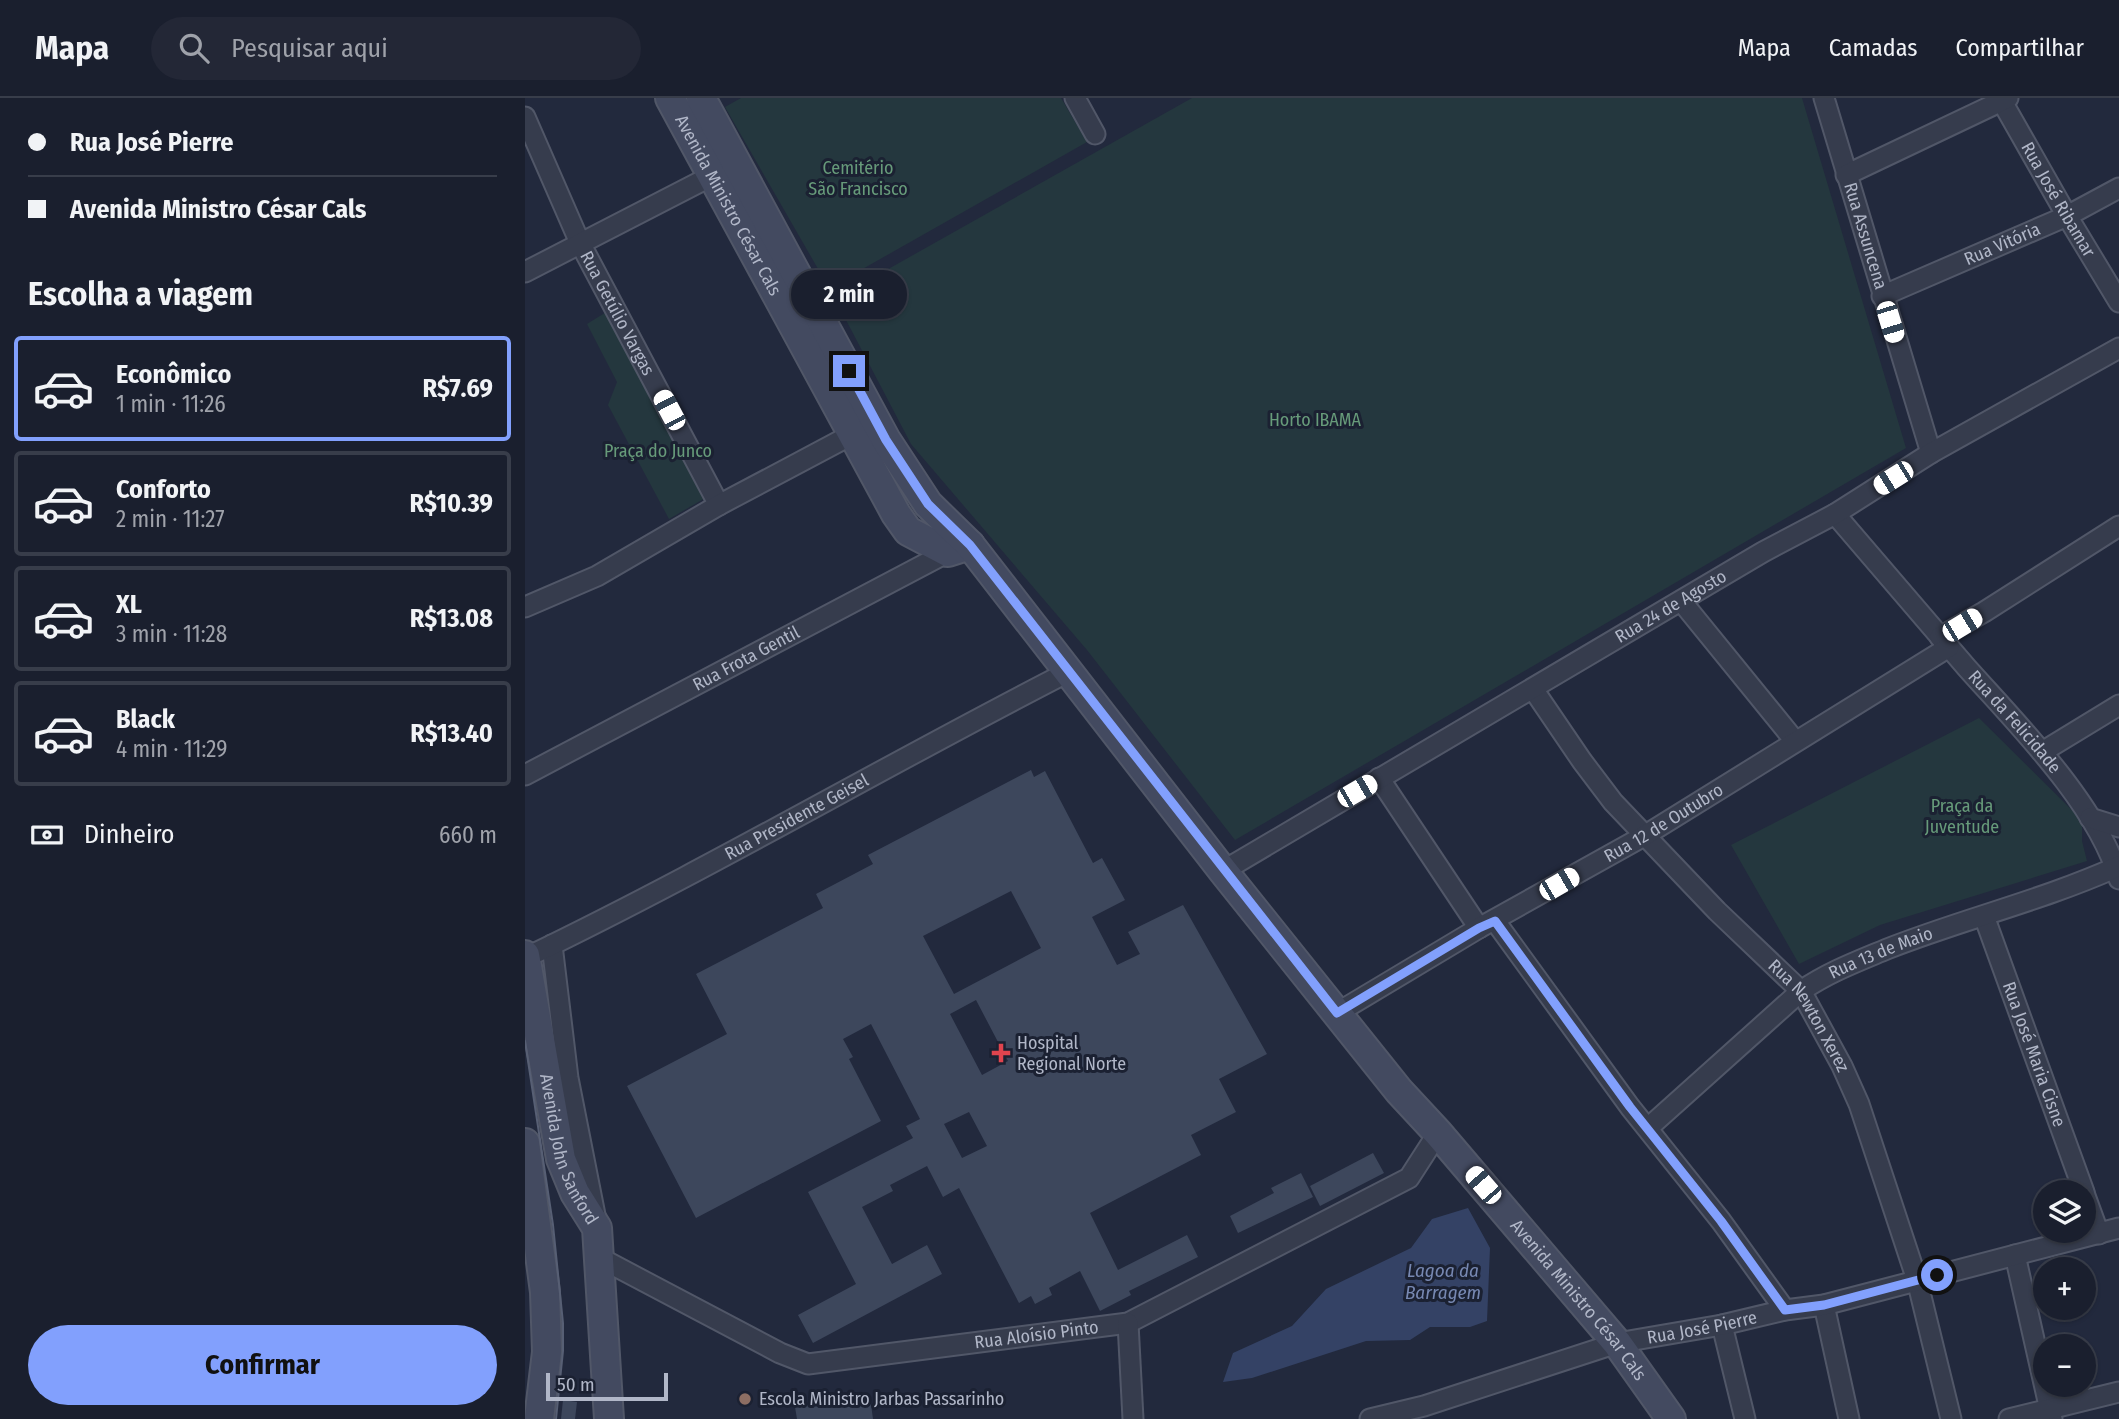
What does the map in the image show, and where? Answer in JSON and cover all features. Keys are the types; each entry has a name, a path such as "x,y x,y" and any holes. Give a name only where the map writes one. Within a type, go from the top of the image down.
{"main road":[{"name":"Avenida Ministro César Cals","path":"690,101 851,435 908,531 959,549"},
{"name":"Avenida Ministro César Cals","path":"725,169 886,440 959,549 1068,672 1399,1091 1617,1343 1671,1419"},
{"name":"Avenida John Sanford","path":"525,957 561,1159 575,1193 597,1228 609,1419"},
{"path":"525,1143 535,1292 547,1352 540,1419"}],"street":[{"path":"1075,98 1095,134"},
{"name":"Rua Assuncena","path":"1824,98 1931,453"},
{"path":"1846,175 2003,99"},
{"name":"Rua José Ribamar","path":"2003,99 2067,216 2119,302"},
{"name":"Rua Getúlio Vargas","path":"525,117 580,243 719,505"},
{"path":"525,272 725,169"},
{"name":"Rua Vitória","path":"1882,296 2067,216 2119,188"},
{"name":"Rua 24 de Agosto","path":"1223,870 1763,552 1835,514 1931,453 2119,348"},
{"path":"525,607 597,576 719,505 851,435"},
{"name":"Rua da Felicidade","path":"1835,514 2042,752 2090,818 2118,871"},
{"name":"Rua 12 de Outubro","path":"1337,1013 1644,836 1795,741 1944,642 1984,612 2119,526"},
{"name":"Rua Frota Gentil","path":"525,775 959,549"},
{"path":"1682,602 1795,741"},
{"name":"Rua Presidente Geisel","path":"525,957 686,877 972,721 1068,672"},
{"name":"Rua Newton Xerez","path":"1533,689 1581,761 1613,802 1717,911 1801,991 1853,1087 1917,1280 1951,1419"},
{"path":"2042,752 2119,705"},
{"path":"1379,778 1487,925 1721,1221 1785,1310"},
{"path":"2090,818 2119,827"},
{"name":"Rua 13 de Maio","path":"1648,1128 1801,991 1826,974 1942,928 2118,871"},
{"name":"Rua José Maria Cisne","path":"1984,916 2080,1180"},
{"path":"552,945 568,1078 593,1195 597,1228"},
{"name":"Rua Aloísio Pinto","path":"600,1258 780,1353 808,1364 1128,1323 1409,1178 1438,1133"},
{"name":"Rua José Maria Cisne","path":"2096,1226 2099,1234"},
{"name":"Rua José Pierre","path":"1370,1419 1425,1413 1617,1343 1722,1325 1785,1310 1824,1305 2119,1230"},
{"path":"2015,1255 2051,1414"},
{"path":"1824,1305 1849,1419"},
{"path":"1128,1323 1133,1419"},
{"path":"1722,1325 1745,1419"},
{"path":"2009,1419 2051,1414 2119,1392"}],"green space":[{"name":"Cemitério São Francisco","path":"741,98 1061,98 1087,142 829,288 725,107"},
{"name":"Horto IBAMA","path":"1192,98 1802,98 1906,448 1235,840 1087,650 911,444 835,299"},
{"name":"Praça do Junco","path":"608,311 707,497 669,519 608,405 617,382 587,324"},
{"name":"Praça da Juventude","path":"1979,718 2082,820 2082,841 2087,861 1880,925 1799,964 1731,845"}],"water":[{"name":"Lagoa da Barragem","path":"1468,1208 1490,1248 1487,1321 1470,1327 1430,1327 1410,1340 1366,1341 1252,1378 1223,1382 1233,1353 1292,1326 1326,1289 1411,1248 1432,1219"}],"building":[{"path":"1031,770 1034,777 1045,771 1093,863 1102,858 1125,900 1092,917 1117,965 1140,954 1128,932 1183,905 1267,1054 1219,1079 1236,1112 1191,1135 1201,1155 1090,1213 1118,1270 1187,1235 1198,1257 1129,1291 1131,1295 1100,1311 1080,1271 1049,1288 1052,1295 1035,1304 1031,1296 1019,1303 959,1188 943,1197 927,1166 890,1185 893,1191 862,1207 892,1264 927,1245 942,1274 813,1343 798,1315 856,1284 808,1192 913,1138 906,1126 920,1119 871,1024 843,1039 853,1057 849,1059 881,1121 696,1218 627,1086 727,1034 696,974 823,908 816,894 873,864 868,855","holes":["1011,891 1041,948 954,994 923,936","976,1000 1008,1061 982,1075 950,1014","969,1112 987,1146 962,1158 944,1124"]},
{"path":"1373,1153 1384,1173 1320,1206 1310,1186"},
{"path":"1301,1173 1313,1197 1238,1233 1230,1216 1274,1193 1271,1188"},
{"path":"870,1397 873,1419 797,1419 795,1407"},
{"path":"563,1400 577,1402 575,1419 561,1419"}],"tram line":[{"path":"525,1041 553,1225 563,1323 556,1419"}],"place":[{"name":"Hospital Regional Norte","path":"1001,1053"},
{"name":"Escola Ministro Jarbas Passarinho","path":"745,1399"}],"route":[{"path":"849,371 886,440 928,504 970,545 1337,1013 1495,921 1630,1107 1721,1221 1785,1310 1824,1305 1937,1275"}]}
